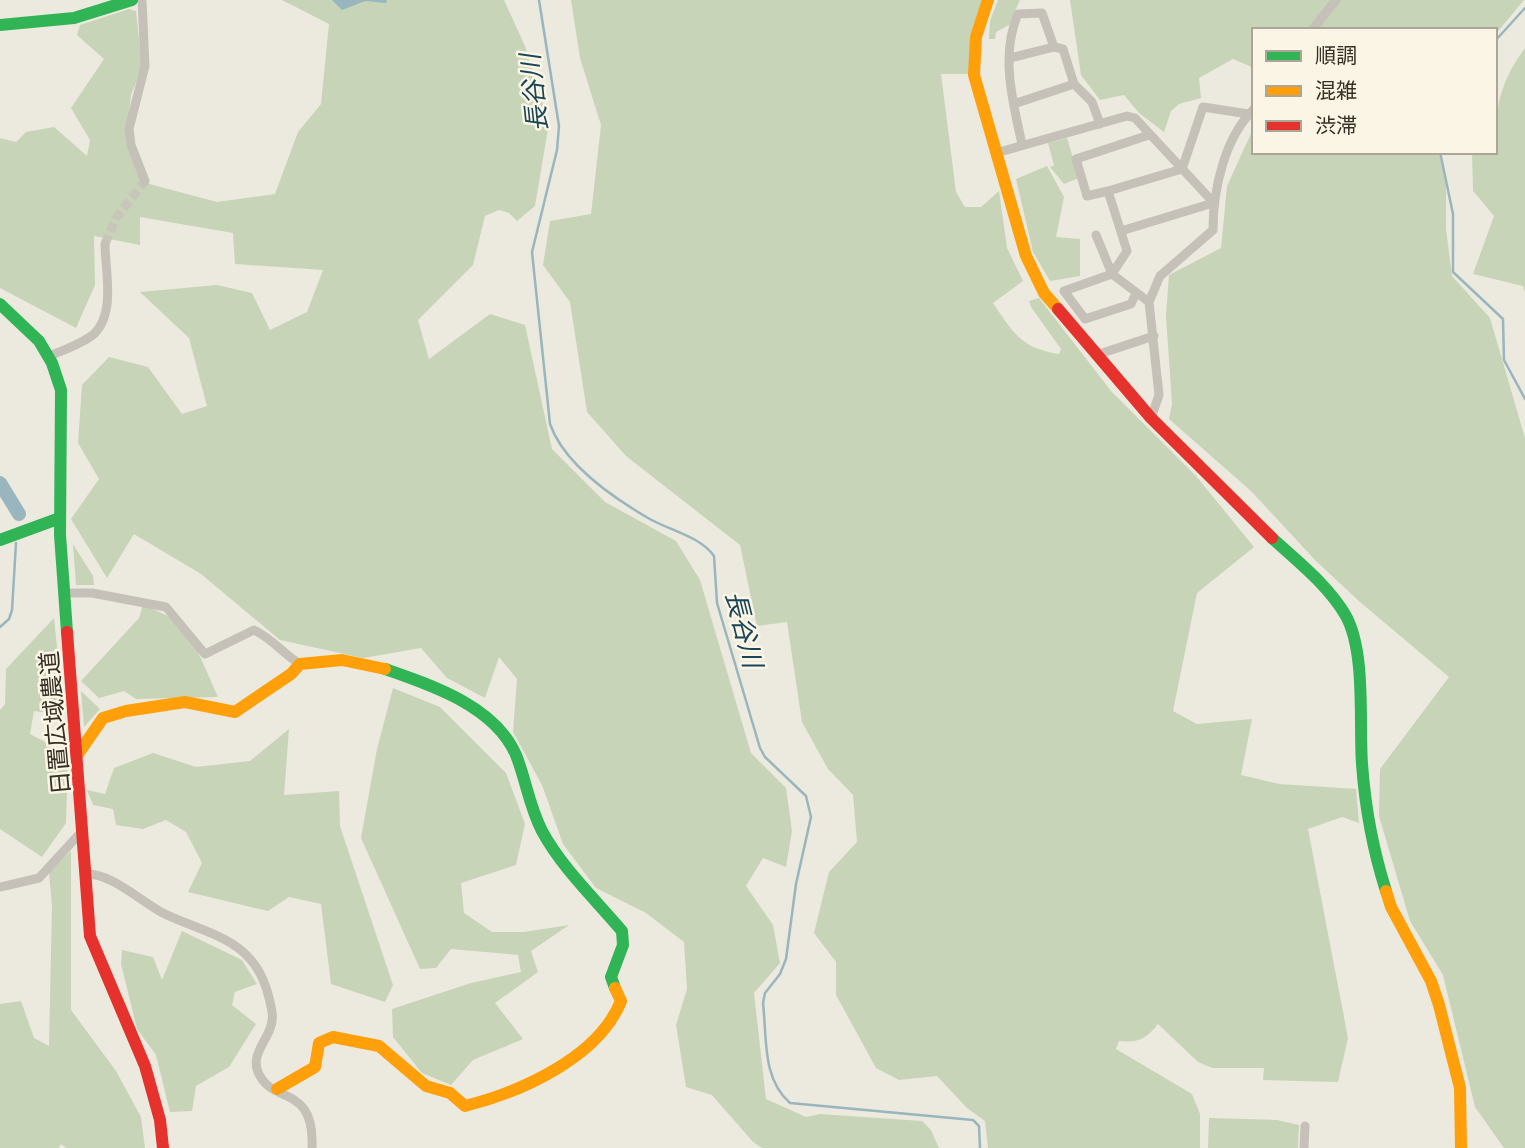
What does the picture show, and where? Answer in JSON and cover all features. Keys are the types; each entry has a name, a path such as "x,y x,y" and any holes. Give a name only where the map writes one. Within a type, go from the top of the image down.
{"street":[{"path":"0,25 74,18 132,0"},
{"path":"142,0 145,66 129,129 131,145 145,181"},
{"path":"988,0 976,37 974,75 1034,275 1057,310 1151,418 1232,501 1324,586 1347,618 1356,645 1362,767 1376,860 1391,907 1431,981 1439,1004 1460,1088 1461,1148"},
{"path":"1313,28 1336,0"},
{"path":"1022,144 1014,104 1010,58 1010,33 1018,14 1042,13 1054,47"},
{"path":"1010,58 1054,47 1063,49 1074,84 1092,102 1100,124"},
{"path":"1014,104 1074,84"},
{"path":"1151,418 1159,396 1149,302 1160,276 1213,230 1213,203 1226,156 1251,112 1203,107 1182,169"},
{"path":"996,153 1127,116 1135,118 1213,203"},
{"path":"1149,135 1076,159 1087,196 1182,169"},
{"path":"1108,191 1127,251 1112,274 1064,291 1085,319 1131,304 1136,293"},
{"path":"1121,231 1213,203"},
{"path":"1096,235 1112,274 1149,302"},
{"path":"50,356 88,338 101,323 107,303 105,244"},
{"name":"日置広域農道","path":"0,304 26,324 50,356 57,374 61,400 60,518 63,593 79,754 90,936 110,989 153,1083 159,1104 163,1148"},
{"path":"1096,355 1154,336"},
{"path":"0,540 60,518"},
{"path":"63,593 92,593 166,607 205,654 254,630 270,638 289,658 300,664 349,660 393,672 467,706 500,729 525,776 535,817 568,869 622,931 623,945 611,977 621,1001 614,1019 591,1046 556,1069 496,1098 465,1106 458,1103 450,1093 426,1086 379,1046 333,1037 319,1043 315,1067 277,1089"},
{"path":"79,754 103,718 142,707 181,701 210,704 229,713 234,712 291,674 300,664"},
{"path":"0,887 40,878 84,829"},
{"path":"86,874 100,875 163,913 235,946 252,960 266,987 273,1018 271,1032 256,1057 257,1070 306,1111 312,1125 312,1148"},
{"path":"1304,1148 1305,1126"}],"green space":[{"path":"282,0 504,0 525,46 549,123 535,206 517,221 509,213 499,210 485,216 473,265 418,320 429,359 490,314 525,325 552,449 605,502 676,541 700,580 751,753 786,788 792,831 786,867 763,858 746,886 773,925 780,963 754,993 766,1099 806,1117 820,1114 922,1121 931,1130 939,1148 762,1148 753,1142 712,1095 686,1087 676,1025 687,989 684,942 646,913 596,888 563,844 542,785 513,732 517,679 499,657 485,698 447,678 421,648 363,658 280,640 201,574 134,534 107,578 71,519 99,479 78,443 82,385 109,357 148,367 182,414 207,406 189,338 140,292 217,285 252,293 270,330 307,312 323,270 235,264 233,233 140,217 140,245 94,236 95,285 76,328 0,288 0,138 16,142 26,132 54,127 87,156 90,140 71,108 104,59 77,35 80,25 129,9 136,11 142,68 131,95 126,140 142,182 217,202 275,194 298,132 321,104 329,24"},
{"path":"571,0 983,0 972,36 969,74 941,74 956,192 965,207 981,207 999,191 1007,248 1023,281 993,303 1012,330 1026,343 1046,352 1059,354 1061,349 1031,307 1029,301 1039,298 1111,391 1196,476 1254,547 1197,593 1173,711 1197,724 1252,719 1241,775 1279,784 1356,789 1359,823 1342,817 1308,829 1348,1038 1338,1082 1263,1080 1264,1068 1212,1068 1198,1062 1158,1024 1142,1039 1119,1041 1116,1049 1192,1094 1200,1114 1200,1148 988,1148 985,1121 967,1108 937,1076 899,1080 876,1068 836,995 836,962 814,933 829,872 857,842 853,795 828,769 802,722 787,622 757,626 740,545 626,456 587,412 570,302 543,265 550,221 591,214 601,125 580,58"},
{"path":"998,0 1020,0 1009,25 996,32 995,39 989,39 990,21"},
{"path":"1070,0 1524,0 1497,33 1497,28 1252,28 1252,67 1233,59 1199,78 1201,98 1179,104 1171,111 1164,132 1139,113 1124,95 1100,100 1081,75"},
{"path":"1525,48 1525,292 1523,286 1473,274 1494,216 1473,191 1472,154 1497,154 1500,97 1516,61"},
{"path":"1252,131 1252,154 1439,154 1446,185 1446,229 1452,276 1490,318 1525,438 1525,1148 1504,1148 1475,1107 1443,975 1410,921 1379,816 1380,769 1449,677 1360,602 1316,561 1251,491 1169,419 1172,404 1166,316 1169,275 1221,248 1227,186"},
{"path":"1067,138 1079,178 1064,184 1050,167 1054,165 1048,143"},
{"path":"1047,166 1064,197 1056,237 1080,239 1080,276 1050,281 1033,252 1016,179"},
{"path":"73,544 93,576 94,585 76,585"},
{"path":"143,604 186,625 218,697 136,699 124,691 99,698 81,681 139,618"},
{"path":"54,618 64,715 34,711 30,734 68,754 66,823 42,857 0,829 0,710 5,704 6,669"},
{"path":"393,688 440,707 506,773 525,824 516,865 461,883 464,913 492,932 524,932 569,925 531,951 538,972 495,1003 523,1039 473,1060 451,1085 422,1073 393,1037 392,1009 471,983 521,972 518,955 451,949 436,968 420,969 361,838 377,749"},
{"path":"81,691 100,709 84,727"},
{"path":"289,729 284,795 339,791 340,826 393,985 385,1002 331,984 321,904 289,897 268,911 188,892 202,863 186,832 166,820 143,829 116,825 113,809 93,805 87,790 105,794 114,768 153,753 196,767 250,761"},
{"path":"71,851 71,1010 116,1071 141,1117 145,1148 66,1148 61,1144 59,1148 0,1148 0,1004 21,1001 34,1038 49,1046 52,906 49,872"},
{"path":"182,931 242,960 257,984 235,992 232,1005 256,1024 229,1067 196,1086 192,1111 170,1112 156,1055 137,1029 121,964 122,950 153,957 162,980"},
{"path":"1209,1118 1277,1120 1299,1125 1298,1148 1208,1148"}],"water":[{"path":"332,0 387,0 386,3 365,1 342,10"}],"waterway":[{"name":"長谷川","path":"539,0 559,126 557,150 532,252 550,424 566,453 605,490 648,518 701,543 714,556 717,603 760,748 765,757 806,796 811,817 796,884 786,959 780,974 765,993 763,1003 770,1070 781,1093 790,1103 973,1120 979,1126 980,1148"},
{"path":"1497,39 1525,8"},
{"path":"1440,154 1453,214 1453,272 1503,319 1504,360 1525,399"},
{"path":"0,483 19,514"},
{"path":"0,627 9,619 12,610 16,543"}],"tunnel":[{"path":"105,244 116,218 145,181"}],"traffic: fast":[{"path":"0,25 74,18 132,0"},
{"path":"0,304 39,341 52,363 61,390 60,535 67,632"},
{"path":"0,540 60,518"},
{"path":"1272,538 1330,594 1346,616 1352,631 1359,668 1365,796 1373,844 1386,891"},
{"path":"385,669 422,682 460,700 493,723 506,738 516,755 538,822 550,845 622,931 623,945 611,977 615,988"}],"traffic: slow":[{"path":"988,0 976,37 974,75 1026,256 1044,293 1058,309"},
{"path":"78,754 103,718 126,711 185,702 235,712 291,674 300,664 342,660 385,669"},
{"path":"1386,891 1391,907 1431,981 1439,1005 1460,1088 1461,1148"},
{"path":"277,1089 315,1067 319,1043 333,1037 379,1046 426,1086 450,1093 465,1106 487,1100 533,1081 577,1055 610,1021 621,1001 615,988"}],"traffic: jam":[{"path":"1058,309 1151,418 1272,538"},
{"path":"67,632 90,936 145,1066 160,1120 163,1148"}]}
